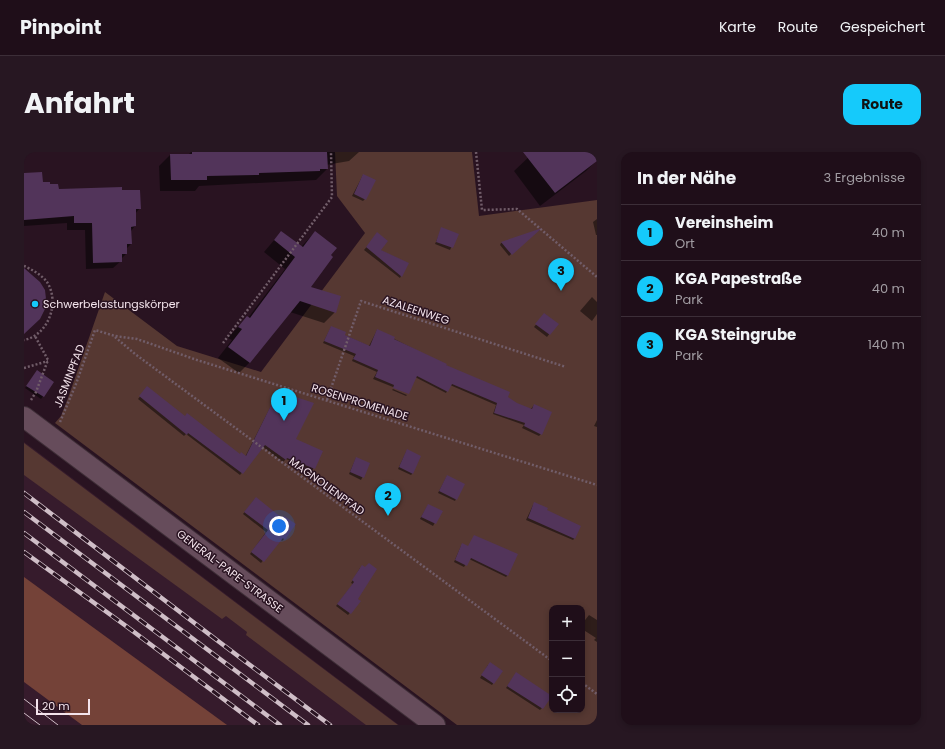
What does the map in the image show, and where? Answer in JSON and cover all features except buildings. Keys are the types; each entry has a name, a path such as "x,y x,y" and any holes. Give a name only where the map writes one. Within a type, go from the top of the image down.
{"street":[{"name":"GENERAL-PAPE-STRASSE","path":"24,417 435,725"}],"path":[{"path":"223,343 332,196 331,152"},
{"path":"476,152 482,210 517,210 597,277"},
{"path":"24,266 47,281 53,296 52,310 44,326 35,336 24,340"},
{"name":"AZALEENWEG","path":"327,400 361,301 566,367"},
{"name":"ROSENPROMENADE","path":"95,330 115,336 137,339 197,360 597,485"},
{"name":"JASMINPFAD","path":"57,428 76,384 95,330"},
{"path":"35,336 48,360 36,392"},
{"name":"MAGNOLIENPFAD","path":"115,336 135,354 160,373 549,659"},
{"path":"24,368 48,360"},
{"path":"585,685 597,694"}],"shaded area":[{"path":"335,152 472,152 479,216 597,200 597,725 457,725 55,423 61,416 68,398 105,292 177,346 261,372 365,233 337,196"},
{"path":"24,442 31,447 399,725 24,725"},
{"path":"24,443 398,725 366,725 246,635 247,632 226,616 222,619 24,475"},
{"path":"24,577 227,725 82,725 24,682"}],"tram line":[{"path":"24,699 58,725"},
{"path":"24,713 40,725"}],"railway":[{"path":"24,493 330,725"},
{"path":"24,512 308,725"},
{"path":"24,533 280,725"},
{"path":"24,552 258,725"}],"place":[{"name":"KGA Steingrube","path":"561,291"},
{"name":"Schwerbelastungskörper","path":"35,304"},
{"name":"Vereinsheim","path":"284,421"},
{"name":"KGA Papestraße","path":"388,516"}]}
